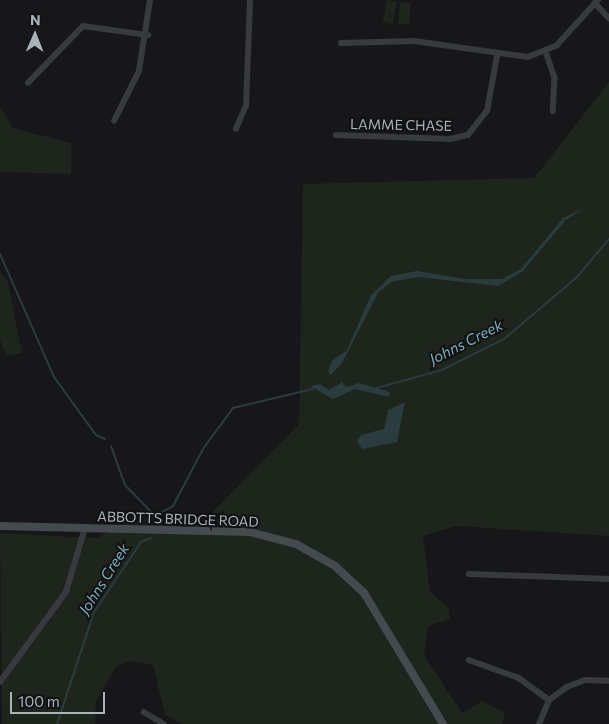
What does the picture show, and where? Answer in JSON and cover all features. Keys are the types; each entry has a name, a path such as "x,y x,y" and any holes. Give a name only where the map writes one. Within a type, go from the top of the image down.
{"main road":[{"name":"ABBOTTS BRIDGE ROAD","path":"0,526 250,532 314,552 364,593 443,724"}],"street":[{"path":"114,121 139,71 148,34 150,0"},
{"path":"236,129 246,106 250,0"},
{"path":"341,43 420,42 497,56 528,57 546,52 572,32 597,2 609,18"},
{"path":"28,83 82,26 148,34"},
{"path":"546,52 555,78 553,111"},
{"name":"LAMME CHASE","path":"336,135 450,139 468,135 487,111 497,56"},
{"path":"0,682 66,592 85,528"},
{"path":"469,574 609,579"},
{"path":"469,660 518,678 549,700"},
{"path":"538,724 549,700 576,683 609,681"},
{"path":"144,712 164,724"}],"shaded area":[{"path":"387,0 397,2 392,24 383,23"},
{"path":"400,2 411,3 409,25 398,24"},
{"path":"609,82 609,536 457,526 423,536 430,592 448,607 450,619 428,626 424,655 462,713 482,701 505,713 502,724 182,724 165,715 153,665 128,661 116,667 96,702 95,724 2,724 0,533 96,538 124,524 200,525 299,424 303,184 534,178"},
{"path":"0,106 13,128 71,143 71,174 0,172"},
{"path":"584,208 566,220 522,272 498,286 418,277 391,282 378,293 342,363 331,375 328,372 332,361 347,350 371,295 391,276 417,271 465,279 502,279 521,269 563,218"},
{"path":"0,270 8,282 22,353 6,356 0,340"},
{"path":"342,382 346,387 359,383 390,392 389,397 355,389 333,399 310,386 320,384 329,390"},
{"path":"405,402 397,442 362,449 357,441 361,435 384,429 388,410"}],"waterway":[{"name":"Johns Creek","path":"373,389 442,370 504,339 576,278 609,239"},
{"path":"0,254 54,377 96,435 105,439"},
{"name":"Johns Creek","path":"155,516 173,506 203,449 233,408 313,389"},
{"path":"111,446 125,485 155,516"},
{"name":"Johns Creek","path":"57,724 94,612 141,542 151,538"}]}
